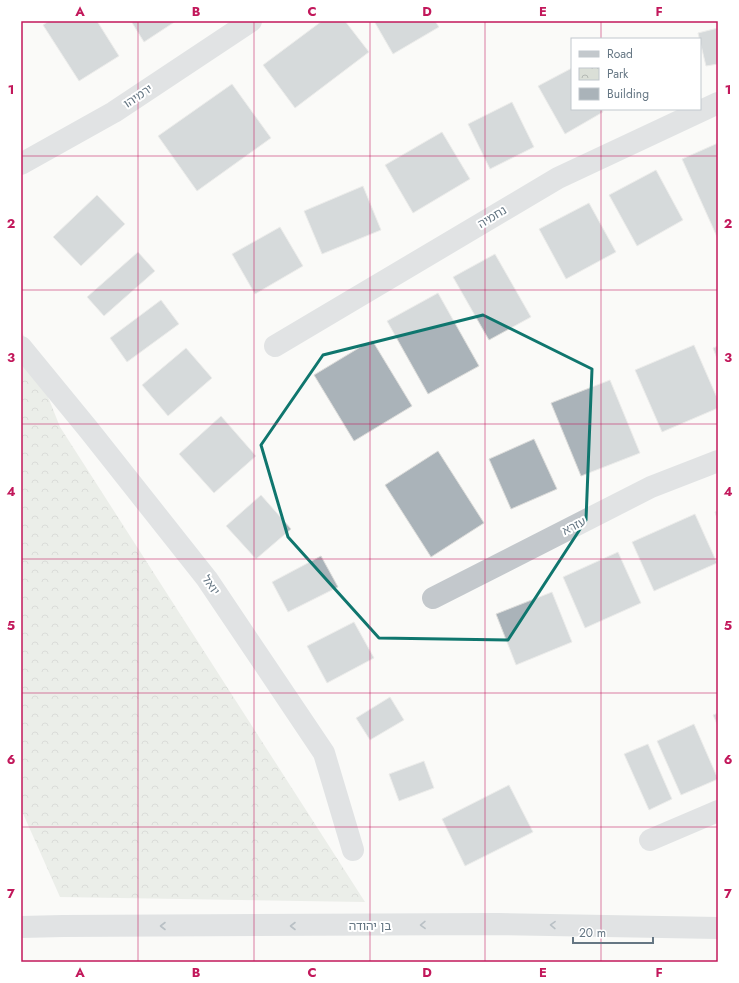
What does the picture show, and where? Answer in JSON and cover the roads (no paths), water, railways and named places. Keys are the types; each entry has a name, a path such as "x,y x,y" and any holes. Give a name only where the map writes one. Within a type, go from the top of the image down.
{"street":[{"name":"ירמיהו","path":"21,164 114,112 251,21"},
{"name":"נחמיה","path":"275,346 558,178 718,104"},
{"name":"יואל","path":"21,347 207,579 324,753 353,850"},
{"name":"עזרא","path":"432,598 651,487 718,461"},
{"path":"650,840 718,810"},
{"name":"בן יהודה","path":"21,927 498,924 718,928"}]}
